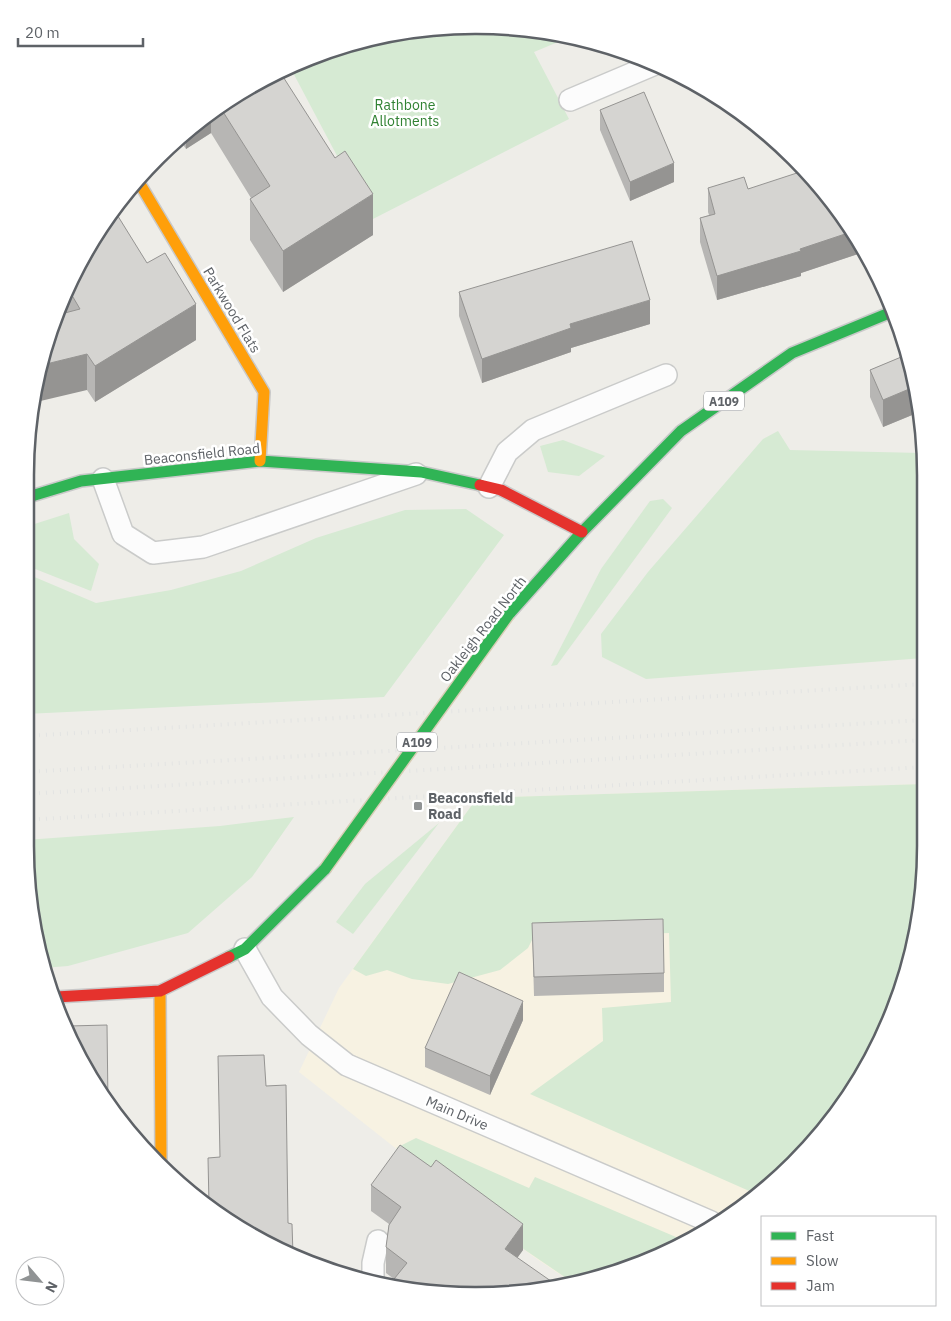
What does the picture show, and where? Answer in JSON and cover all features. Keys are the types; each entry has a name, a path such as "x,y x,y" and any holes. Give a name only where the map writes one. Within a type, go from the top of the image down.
{"main road":[{"name":"Parkwood Flats","path":"141,186 264,392 260,462"},
{"name":"Oakleigh Road North","path":"160,991 245,949 325,869 509,614 582,532 681,430 792,353 887,314"},
{"name":"Beaconsfield Road","path":"34,495 81,481 260,462 421,472 501,490 582,532"},
{"name":"A109","path":"61,998 160,991"},
{"path":"160,991 161,1156"}],"lane":[{"path":"570,100 646,68"},
{"path":"489,487 507,452 533,430 666,375"},
{"path":"103,479 123,534 153,553 203,547 327,506 421,472"},
{"name":"Main Drive","path":"245,949 272,997 309,1035 348,1065 708,1221"},
{"path":"373,1275 373,1264 378,1241"}],"shaded area":[{"path":"917,784 916,874 909,932 884,1015 872,1041 843,1091 808,1137 788,1158 767,1178 721,1213 671,1242 645,1254 565,1278 531,1255 299,1072 339,988 477,798"}],"green space":[{"name":"Rathbone Allotments","path":"476,34 504,35 559,42 534,52 569,119 371,220 293,73 361,49 389,42 418,38"},
{"path":"778,431 790,450 916,453 917,659 646,679 602,657 601,634 648,572 763,439"},
{"path":"563,440 605,456 579,476 548,472 540,446"},
{"path":"663,499 672,508 557,665 551,666 601,569 650,501"},
{"path":"466,509 504,535 384,697 34,714 34,577 96,603 171,590 241,571 316,538 405,510"},
{"path":"69,513 74,539 99,564 91,591 34,569 34,524"},
{"path":"917,784 916,874 909,932 884,1015 858,1066 826,1114 788,1158 750,1191 530,1094 603,1041 602,1008 671,1002 669,933 533,938 528,948 500,970 448,984 412,979 387,970 366,976 353,969 477,798"},
{"path":"294,817 252,877 188,933 68,966 51,967 42,932 38,903 34,839 220,826"},
{"path":"439,823 353,934 336,922 365,884"},
{"path":"416,1138 529,1188 535,1177 678,1238 645,1254 617,1264 566,1278 525,1250 396,1148"}],"building":[{"path":"283,77 335,158 345,151 373,194 283,251 250,199 270,186 224,113"},
{"path":"644,92 674,163 630,182 600,110"},
{"path":"797,173 845,234 800,249 801,251 717,276 700,218 715,214 708,188 744,177 748,189"},
{"path":"118,216 147,263 165,253 196,304 95,366 87,354 48,363 64,313 80,309 72,295 93,255"},
{"path":"632,241 650,300 570,324 571,328 482,359 459,292"},
{"path":"901,357 909,389 883,400 870,370"},
{"path":"663,919 664,973 534,977 532,923"},
{"path":"459,972 523,1001 490,1076 425,1048"},
{"path":"107,1025 108,1091 79,1041 72,1026"},
{"path":"264,1055 266,1086 286,1085 288,1223 292,1224 293,1248 230,1213 209,1197 208,1158 220,1157 218,1056"},
{"path":"400,1145 431,1167 436,1160 523,1224 505,1249 550,1281 476,1287 447,1286 394,1280 407,1263 386,1247 389,1225 401,1207 371,1185"}],"railway":[{"path":"34,735 917,684"},
{"path":"34,771 917,720"},
{"path":"34,793 917,740"},
{"path":"34,819 917,767"}],"traffic: fast":[{"path":"509,614 582,532 681,431 792,353 887,314"},
{"path":"34,495 81,481 260,461 421,472 480,485"},
{"path":"325,869 509,614"},
{"path":"229,957 245,949 325,869"}],"traffic: slow":[{"path":"141,186 264,392 260,461"},
{"path":"160,991 161,1156"}],"traffic: jam":[{"path":"480,485 501,490 582,532"},
{"path":"60,997 160,991 229,957"}],"place":[{"name":"Beaconsfield Road","path":"418,806"}]}
